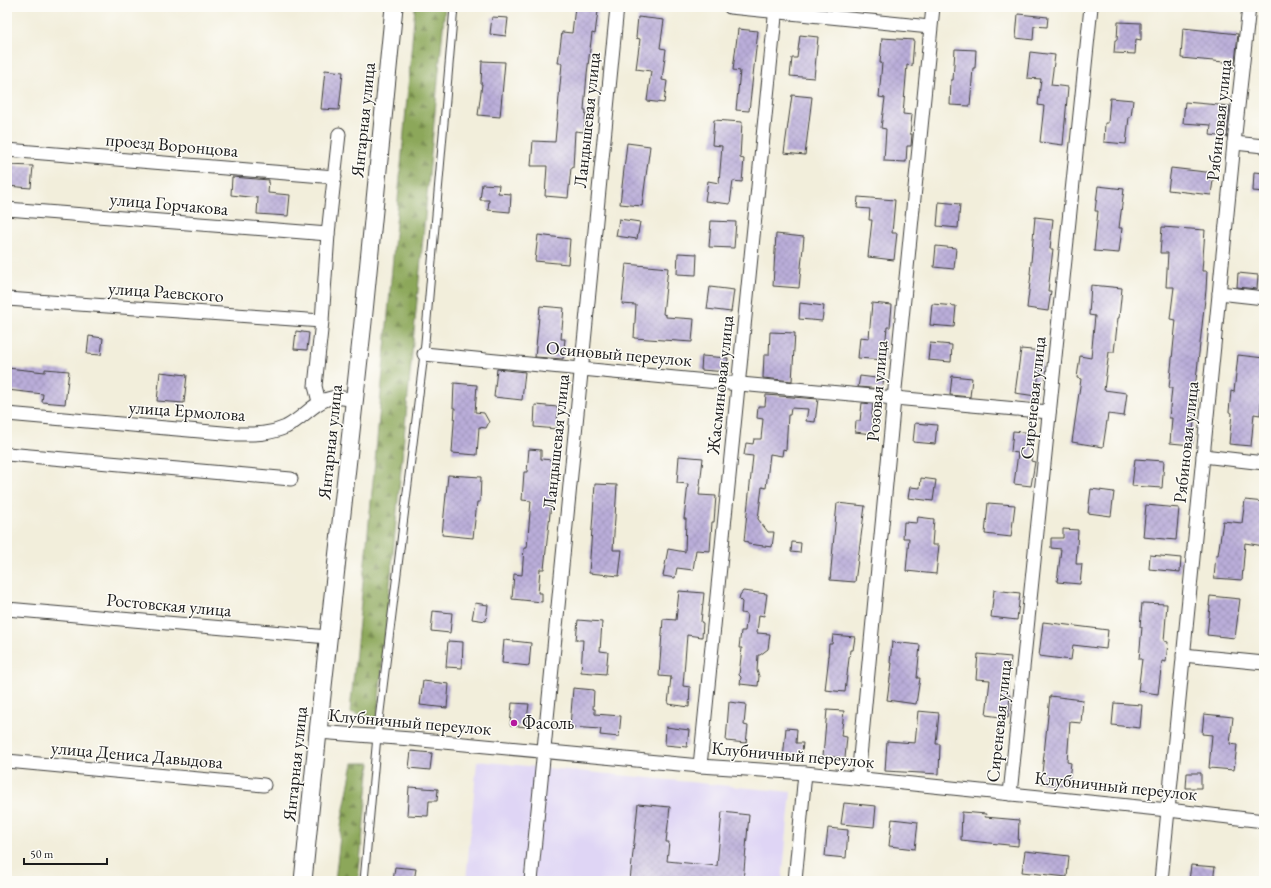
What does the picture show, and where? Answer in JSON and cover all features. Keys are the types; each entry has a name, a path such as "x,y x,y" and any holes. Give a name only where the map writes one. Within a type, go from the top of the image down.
{"street":[{"name":"Янтарная улица","path":"303,881 394,7"},
{"name":"Ландышевая улица","path":"531,881 617,7"},
{"path":"730,7 776,9 930,27"},
{"name":"Розовая улица","path":"858,778 933,7"},
{"name":"Сиреневая улица","path":"1010,794 1091,7"},
{"name":"Рябиновая улица","path":"1161,881 1234,143 1249,7"},
{"name":"Жасминовая улица","path":"700,766 776,9"},
{"path":"319,402 315,386 322,321 328,234 339,134"},
{"path":"1234,143 1264,146"},
{"name":"проезд Воронцова","path":"7,150 335,177"},
{"name":"улица Горчакова","path":"7,209 328,234"},
{"path":"1220,293 1264,298"},
{"name":"улица Раевского","path":"7,299 322,321"},
{"name":"Осиновый переулок","path":"424,354 894,399 1049,412"},
{"name":"улица Ермолова","path":"7,414 234,434 264,434 286,426 319,402 337,397 354,401"},
{"path":"7,454 291,479"},
{"path":"1203,456 1264,463"},
{"name":"Ростовская улица","path":"7,609 328,637"},
{"path":"1183,654 1264,663"},
{"name":"Клубничный переулок","path":"318,732 377,736 700,766 805,773 1264,821"},
{"name":"улица Дениса Давыдова","path":"7,761 264,784"},
{"path":"795,881 805,773"}],"lane":[{"path":"364,881 377,736 424,354 454,7"}],"shaded area":[{"path":"477,761 791,792 782,881 466,881"}],"green space":[{"path":"415,7 445,7 377,721 350,712 375,462"},
{"path":"353,763 370,763 358,881 335,881 342,819"}],"building":[{"path":"575,7 598,11 595,34 592,33 587,74 584,132 575,131 573,168 571,168 568,198 545,196 547,166 531,166 533,141 555,142 562,63 558,63 562,32 572,33"},
{"path":"1018,14 1048,17 1047,27 1034,26 1033,40 1016,38"},
{"path":"492,17 508,18 506,36 490,34"},
{"path":"638,17 664,20 660,48 666,49 662,80 667,81 664,103 647,101 651,71 636,69 640,39 636,38"},
{"path":"1118,22 1141,23 1141,40 1136,39 1135,54 1114,53 1115,40 1117,40"},
{"path":"1183,28 1238,34 1235,63 1181,58"},
{"path":"738,29 758,31 749,111 736,110 740,71 733,70"},
{"path":"800,35 818,37 814,78 790,76 792,58 797,58"},
{"path":"882,38 914,40 912,66 907,65 903,114 912,115 910,134 912,134 911,146 907,146 906,162 884,161 886,129 881,128 885,98 879,97 882,63 880,63"},
{"path":"955,49 976,50 970,106 950,105 951,80 953,80"},
{"path":"1030,52 1055,55 1051,85 1068,87 1063,145 1040,142 1044,106 1038,105 1041,79 1027,78"},
{"path":"482,61 505,62 500,117 478,115 482,84"},
{"path":"325,70 343,72 339,110 321,109"},
{"path":"792,95 812,97 805,155 784,153"},
{"path":"1110,98 1133,100 1131,117 1129,117 1126,144 1104,142 1105,123 1108,123"},
{"path":"1185,102 1230,106 1227,137 1210,135 1211,125 1183,123"},
{"path":"714,120 742,122 740,158 744,159 742,182 733,181 730,204 705,201 708,181 719,183 722,146 712,145"},
{"path":"627,143 650,146 642,206 620,204"},
{"path":"7,165 33,166 31,188 7,186"},
{"path":"1171,168 1214,173 1211,195 1168,190"},
{"path":"1254,172 1264,173 1264,192 1253,191"},
{"path":"232,177 269,180 268,193 290,195 288,216 257,214 258,198 231,195"},
{"path":"482,184 499,185 498,193 511,194 510,212 488,210 489,200 480,200"},
{"path":"1098,186 1124,189 1119,228 1122,228 1119,253 1094,251 1098,211 1095,211"},
{"path":"858,197 895,200 892,233 897,233 894,260 868,257 872,220 869,220 870,209 857,208"},
{"path":"939,202 960,204 958,228 937,226"},
{"path":"1035,217 1053,219 1050,249 1053,249 1048,291 1051,291 1048,311 1027,308"},
{"path":"619,219 640,222 637,239 616,236"},
{"path":"711,221 736,222 734,248 709,247"},
{"path":"1162,227 1205,230 1202,271 1207,271 1206,290 1194,398 1198,398 1192,445 1170,443 1172,418 1169,418 1172,388 1169,388 1176,320 1170,319 1174,287 1166,287 1168,253 1160,253"},
{"path":"776,234 804,237 799,288 773,286"},
{"path":"538,235 570,239 568,264 535,261"},
{"path":"936,246 956,248 954,269 934,267"},
{"path":"678,253 697,254 696,275 677,274"},
{"path":"626,264 668,268 663,314 666,315 666,317 694,319 692,342 634,338 636,305 622,304"},
{"path":"1238,273 1258,275 1257,289 1237,287"},
{"path":"1091,285 1122,288 1114,352 1109,352 1104,390 1127,393 1124,416 1108,414 1103,447 1072,442 1081,379 1077,378 1080,356 1091,358 1095,316 1089,315"},
{"path":"710,287 734,290 731,312 707,309"},
{"path":"800,303 824,306 822,321 799,319"},
{"path":"872,303 892,305 890,327 887,327 884,360 858,358 860,337 869,338"},
{"path":"932,304 956,306 954,327 930,325"},
{"path":"540,306 564,308 561,339 565,339 563,359 535,357"},
{"path":"296,331 309,333 307,350 294,349"},
{"path":"770,332 795,333 792,381 763,378 764,355 769,355"},
{"path":"89,336 103,338 101,355 87,354"},
{"path":"930,343 952,345 951,362 928,360"},
{"path":"1021,349 1043,351 1041,373 1039,372 1036,396 1015,393"},
{"path":"1238,355 1264,358 1260,415 1254,414 1251,446 1229,444 1232,413 1229,412 1231,391 1234,392"},
{"path":"702,356 728,358 727,372 701,370"},
{"path":"7,368 45,372 45,369 69,371 65,404 42,402 43,394 7,390"},
{"path":"497,369 525,372 522,400 494,397"},
{"path":"160,372 187,375 184,403 157,401"},
{"path":"860,376 884,379 882,389 858,387"},
{"path":"952,376 972,378 970,397 950,395"},
{"path":"454,383 477,385 475,412 484,413 489,422 486,428 479,427 477,455 452,453 455,408 453,408"},
{"path":"766,395 818,399 815,422 806,421 808,409 791,408 790,415 788,415 786,450 783,449 782,456 770,454 766,488 762,487 758,519 768,532 774,532 772,547 748,544 748,542 744,541 753,456 744,455 746,443 753,444 754,439 761,439 763,419 757,418 758,406 765,406"},
{"path":"862,403 873,404 871,422 873,422 872,434 855,432 856,421 860,421"},
{"path":"535,405 558,407 557,429 534,427"},
{"path":"915,423 937,425 935,444 913,442"},
{"path":"1013,431 1034,433 1031,461 1035,462 1031,486 1014,484 1018,453 1011,452"},
{"path":"529,449 541,450 541,459 553,460 551,486 553,486 544,569 540,569 538,593 542,593 542,602 512,599 514,574 522,575 524,548 527,548 531,501 522,500 524,472 527,472"},
{"path":"679,456 703,458 699,495 716,496 710,551 696,550 693,570 677,568 675,578 663,576 668,549 685,552 686,519 684,519 688,484 677,483"},
{"path":"1135,459 1164,461 1162,488 1132,486"},
{"path":"448,475 481,477 480,502 477,502 473,538 442,535"},
{"path":"921,478 936,480 933,501 908,498 910,487 920,488"},
{"path":"595,484 617,485 613,550 622,550 619,576 589,573"},
{"path":"1091,489 1114,492 1111,516 1088,513"},
{"path":"1245,500 1264,502 1264,546 1245,543 1242,580 1214,578 1216,555 1218,555 1223,521 1242,523"},
{"path":"837,503 865,506 855,582 830,580"},
{"path":"988,503 1015,505 1011,537 985,534"},
{"path":"1146,505 1179,508 1176,540 1143,537"},
{"path":"918,517 934,519 932,545 939,545 936,574 906,571 909,538 903,538 904,522 917,523"},
{"path":"1063,529 1078,530 1076,564 1082,564 1080,584 1057,582 1061,549 1051,548 1051,538 1063,538"},
{"path":"792,542 801,543 800,553 791,552"},
{"path":"1150,555 1181,558 1180,572 1149,569"},
{"path":"994,590 1020,593 1017,620 991,617"},
{"path":"679,591 704,593 701,622 703,623 702,637 687,635 683,686 690,687 689,707 668,704 671,677 659,676 663,619 676,620"},
{"path":"743,591 767,594 764,616 759,615 757,633 770,634 768,649 758,655 758,686 740,684 741,677 739,675 742,648 739,648 741,631 745,631 747,614 741,613 742,602 739,599"},
{"path":"1210,596 1240,599 1235,638 1207,635"},
{"path":"475,603 488,605 486,621 472,619"},
{"path":"1142,603 1167,604 1164,641 1168,642 1166,662 1162,661 1158,694 1138,691 1142,659 1139,659 1142,627 1140,627"},
{"path":"433,611 452,613 450,633 431,631"},
{"path":"578,620 602,622 600,651 608,652 606,674 581,672 583,640 576,640"},
{"path":"1043,622 1108,630 1106,649 1073,645 1071,660 1039,656"},
{"path":"833,635 855,637 853,650 850,650 845,692 825,690 829,644 832,644"},
{"path":"504,640 531,643 529,666 502,663"},
{"path":"448,641 463,642 462,668 446,667"},
{"path":"892,642 920,645 917,678 920,678 916,704 887,700 892,663 890,663"},
{"path":"978,654 1011,657 1007,695 1010,695 1008,718 986,715 990,680 976,679"},
{"path":"423,681 449,684 447,708 420,705"},
{"path":"573,688 594,690 593,709 595,709 595,714 621,716 619,737 600,735 601,729 570,727"},
{"path":"1050,696 1083,700 1081,723 1070,722 1067,762 1071,763 1068,786 1041,783"},
{"path":"729,702 746,704 744,725 748,726 746,743 726,741"},
{"path":"512,703 529,704 526,727 510,725"},
{"path":"1114,703 1142,705 1140,728 1112,725"},
{"path":"827,710 844,711 841,736 847,737 845,758 823,756"},
{"path":"918,711 939,713 936,744 940,744 939,774 885,771 887,741 915,743"},
{"path":"1204,714 1233,717 1230,744 1237,745 1234,770 1209,768 1212,735 1202,734"},
{"path":"666,727 689,730 687,747 665,745"},
{"path":"786,728 797,729 796,743 803,743 801,761 783,759"},
{"path":"411,751 432,753 430,770 409,768"},
{"path":"1187,773 1201,773 1201,788 1186,788"},
{"path":"409,787 438,789 437,801 429,801 428,816 407,815"},
{"path":"844,803 876,806 874,827 841,824"},
{"path":"638,804 670,807 666,842 669,842 667,861 717,866 722,812 749,815 743,881 630,881"},
{"path":"962,812 986,814 985,817 1019,820 1018,846 961,840"},
{"path":"892,819 918,822 915,849 889,846"},
{"path":"828,828 848,830 846,858 825,856"},
{"path":"1025,851 1069,856 1067,877 1022,872"},
{"path":"1191,865 1215,867 1213,881 1189,881"},
{"path":"395,867 416,869 414,881 393,881"}],"place":[{"name":"Фасоль","path":"514,723"}]}
